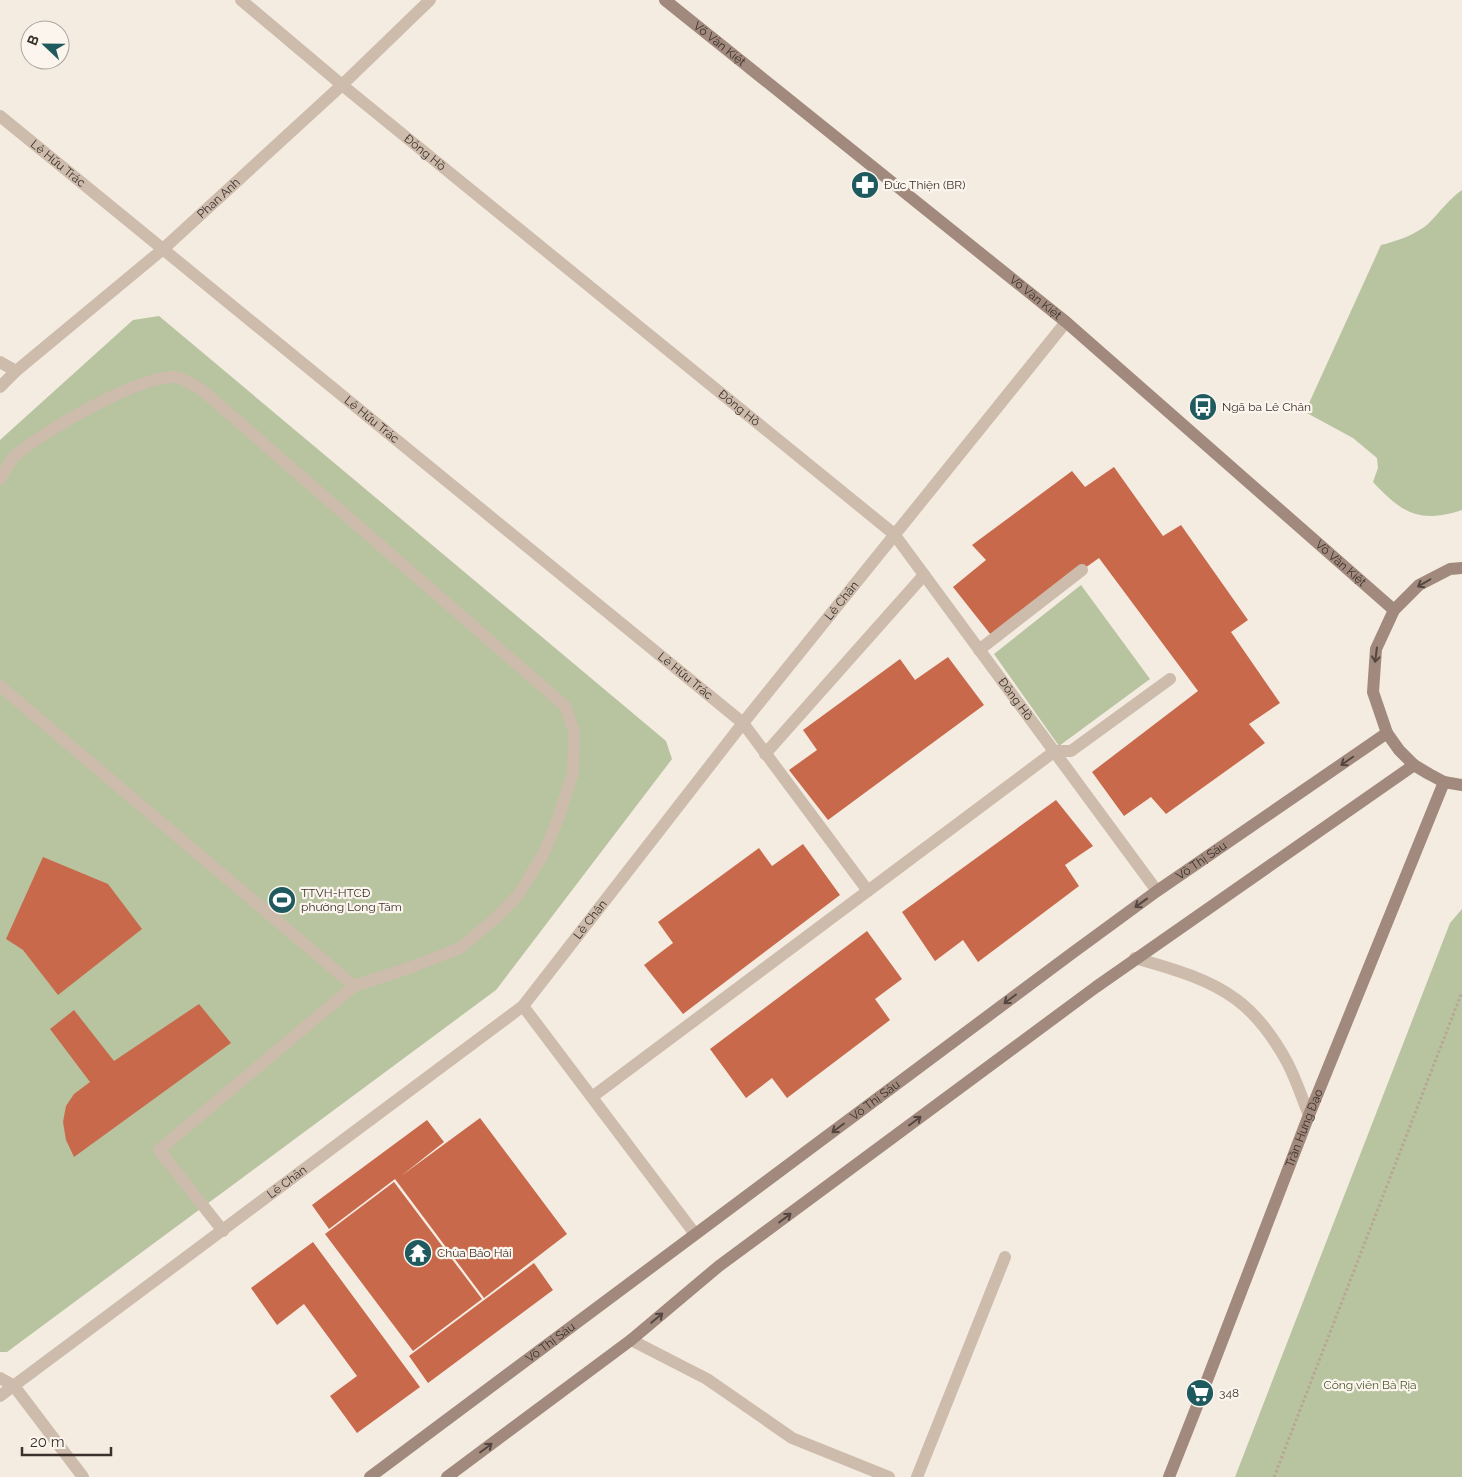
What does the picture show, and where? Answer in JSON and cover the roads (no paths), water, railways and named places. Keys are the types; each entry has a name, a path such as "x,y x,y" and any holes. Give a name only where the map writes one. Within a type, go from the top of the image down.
{"main road":[{"name":"Võ Văn Kiệt","path":"665,0 1066,322 1394,610"},
{"path":"1462,568 1450,569 1419,586 1394,610 1376,649 1373,692 1387,733 1399,750 1414,765 1429,774 1444,782 1462,785"},
{"name":"Võ Thị Sáu","path":"370,1477 1157,891 1387,733"},
{"path":"447,1477 631,1340 719,1266 1135,958 1414,765"},
{"name":"Trần Hưng Đạo","path":"1169,1477 1309,1115 1444,782"}],"street":[{"name":"Đông Hồ","path":"241,0 342,85 894,534 1157,891"},
{"name":"Phan Anh","path":"0,387 16,371 162,250 342,85 430,0"},
{"name":"Lê Hữu Trác","path":"0,116 743,723 868,891"},
{"name":"Lê Chân","path":"0,1396 523,1006 743,723 1066,322"},
{"path":"0,362 16,371"},
{"path":"0,479 16,455 52,429 103,401 134,387 161,379 177,377 202,390 565,706 574,731 573,772 559,816 544,853 519,894 496,918 460,948 409,968 354,986 159,1150 222,1231"},
{"path":"979,650 1082,570"},
{"path":"765,754 924,575"},
{"path":"592,1098 1054,751 1071,751 1170,679"},
{"path":"0,686 354,986"},
{"path":"1135,958 1207,982 1237,1000 1260,1023 1287,1063 1309,1115"},
{"path":"523,1006 695,1234"},
{"path":"917,1477 1005,1257"},
{"path":"631,1340 707,1378 792,1438 889,1477"},
{"path":"0,1378 14,1386 84,1477"}],"place":[{"name":"Đức Thiện (BR)","path":"865,185"},
{"name":"Ngã ba Lê Chân","path":"1203,407"},
{"name":"TTVH-HTCĐ phường Long Tâm","path":"282,900"},
{"name":"Chùa Bảo Hải","path":"418,1253"},
{"name":"348","path":"1200,1393"}],"park label":[{"name":"Công viên Bà Rịa","path":"1370,1385"}]}
